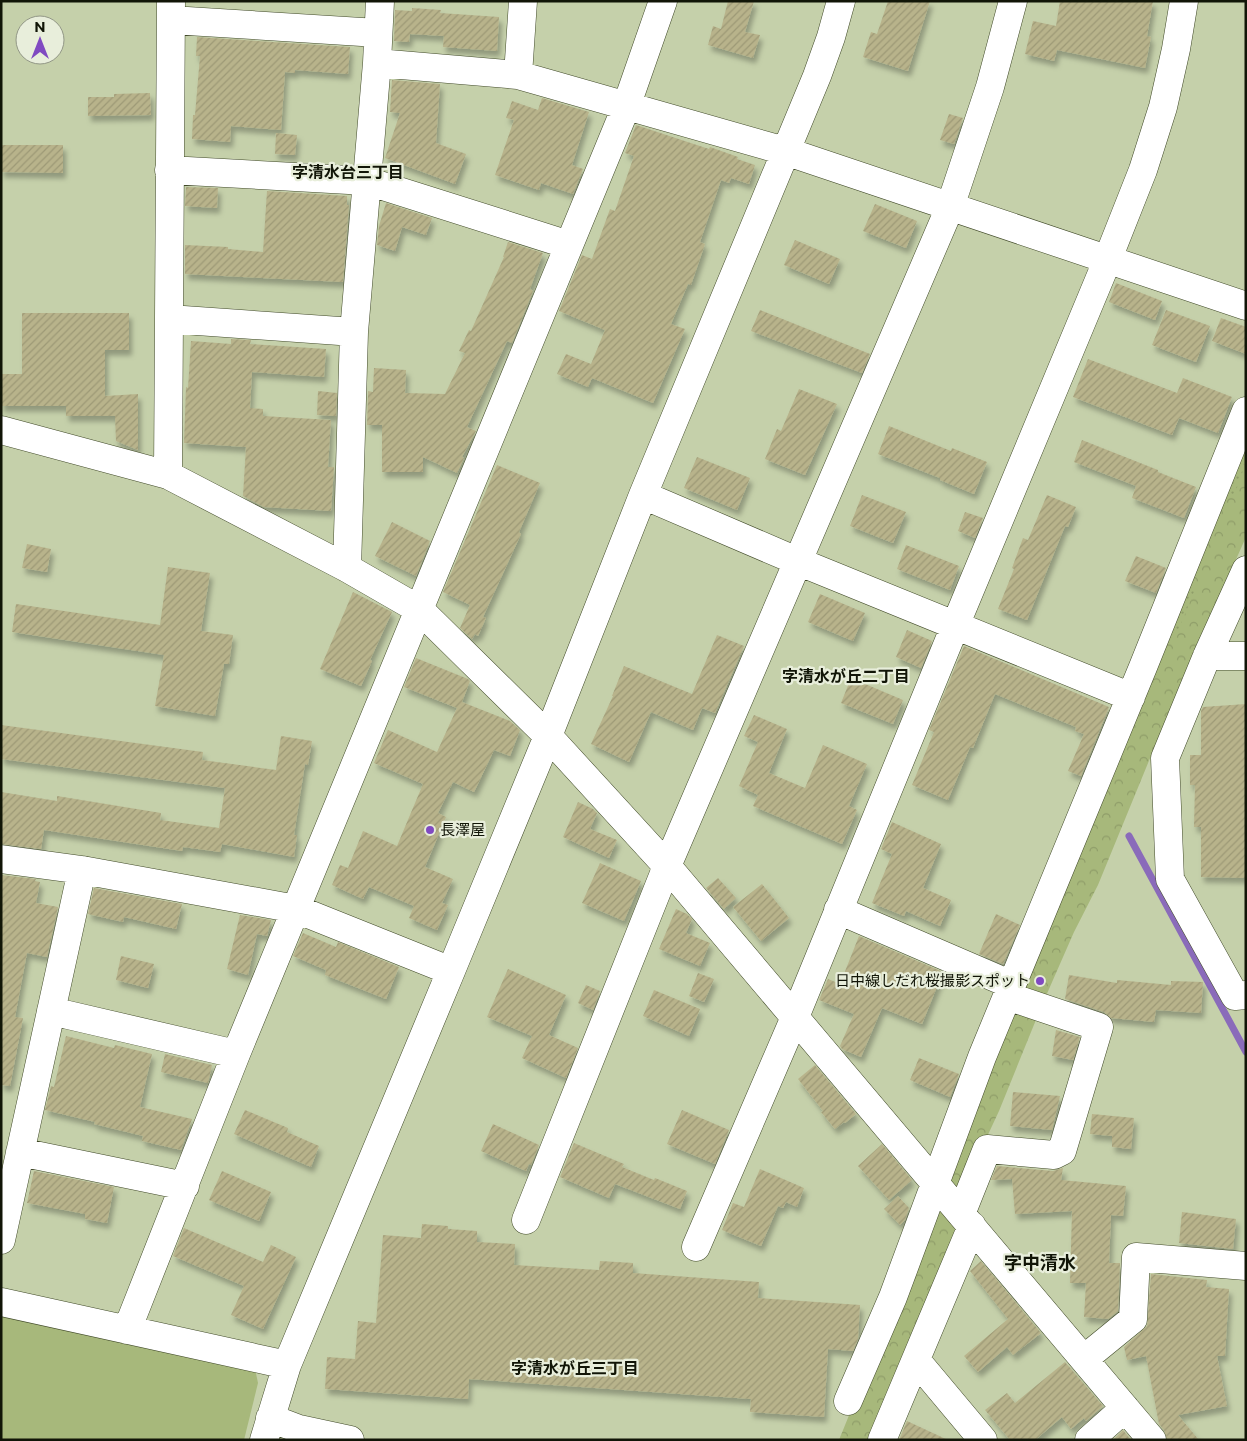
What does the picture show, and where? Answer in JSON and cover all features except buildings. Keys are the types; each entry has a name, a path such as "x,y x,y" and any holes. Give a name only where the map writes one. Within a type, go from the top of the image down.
{"street":[{"path":"347,568 354,332 380,1"},
{"path":"518,75 523,1"},
{"path":"128,1330 236,1054 626,107 663,1"},
{"path":"350,1440 299,1429 267,1429 287,1365 548,736 643,495 817,76 841,1"},
{"path":"526,1220 667,866 950,207 990,86 1013,1"},
{"path":"696,1247 795,1016 1143,170 1163,107 1184,1"},
{"path":"168,475 171,11 378,33"},
{"path":"376,63 518,75 785,152 1246,306"},
{"path":"169,170 367,181 569,245"},
{"path":"169,319 354,332"},
{"path":"848,1401 893,1297 982,1057 1131,697 1246,411"},
{"path":"1,430 168,475 347,568 420,610 548,736 667,866 1152,1440"},
{"path":"643,495 797,561 1131,697"},
{"path":"1246,570 1165,758 1170,879 1235,996 1246,995"},
{"path":"1208,656 1246,656"},
{"path":"1,859 82,870 296,909 451,971"},
{"path":"1,1240 82,870"},
{"path":"838,910 1009,991 1099,1028 1062,1151 1054,1155 987,1149 966,1220 916,1360 882,1440"},
{"path":"51,1011 236,1054"},
{"path":"20,1152 185,1186"},
{"path":"1084,1359 1133,1319 1136,1257 1246,1266"},
{"path":"1,1302 287,1365"},
{"path":"916,1360 983,1440"},
{"path":"1089,1440 1125,1408"}],"green space":[{"path":"1246,429 1246,537 1178,690 1098,885 1074,932 999,1111 959,1197 945,1182"},
{"path":"1237,462 1245,465 1234,496 1225,493"},
{"path":"1187,584 1196,587 1178,631 1169,628"},
{"path":"933,1208 940,1208 954,1223 955,1232 870,1440 839,1440"},
{"path":"1,1313 254,1364 258,1383 244,1440 1,1440"}],"waterway":[{"path":"1129,836 1246,1052"}],"place":[{"name":"長澤屋","path":"430,830"},
{"name":"日中線しだれ桜撮影スポット","path":"1040,981"}],"district":[{"name":"字清水台三丁目","path":"348,172"},
{"name":"字清水が丘二丁目","path":"846,676"},
{"name":"字中清水","path":"1040,1263"},
{"name":"字清水が丘三丁目","path":"575,1368"}]}
